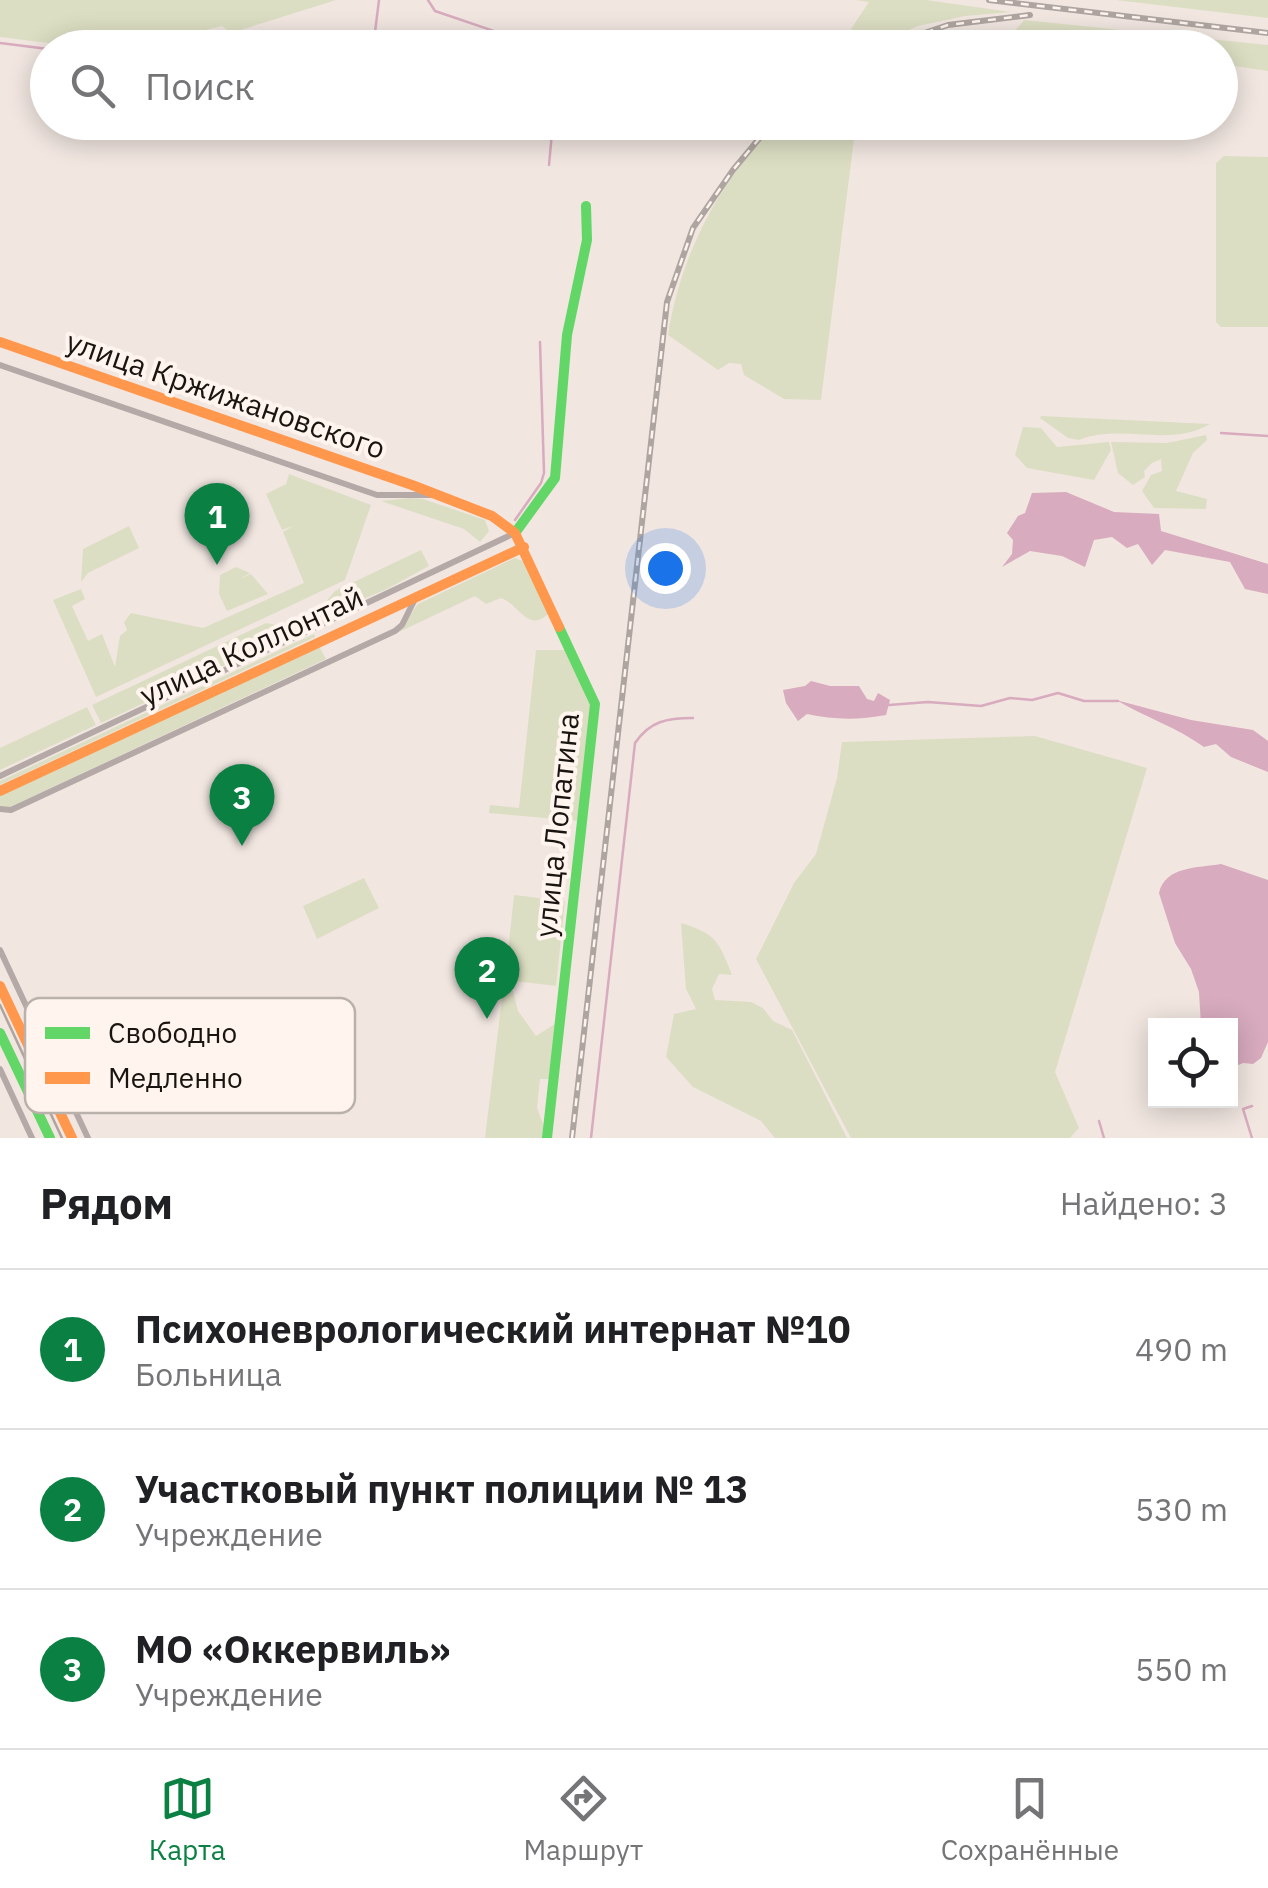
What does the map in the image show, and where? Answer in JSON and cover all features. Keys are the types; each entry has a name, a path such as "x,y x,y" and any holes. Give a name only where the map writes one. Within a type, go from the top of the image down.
{"street":[{"path":"515,533 555,478 567,335 587,240 586,206"},
{"name":"улица Кржижановского","path":"0,342 492,516 515,533"},
{"name":"улица Кржижановского","path":"0,364 377,495 411,490"},
{"name":"улица Лопатина","path":"515,533 595,704 548,1138"},
{"name":"улица Коллонтай","path":"0,776 515,533"},
{"name":"улица Коллонтай","path":"0,791 524,547"},
{"path":"0,809 12,810 396,630 415,598"},
{"path":"0,950 25,1003"},
{"path":"0,986 25,1039"},
{"path":"0,1033 25,1086"},
{"path":"0,1069 32,1138"},
{"path":"38,1113 50,1138"},
{"path":"60,1113 72,1138"},
{"path":"76,1113 88,1138"}],"green space":[{"path":"0,0 336,0 241,30 222,26 206,30 30,30 30,41 0,37"},
{"path":"856,0 926,0 1011,12 965,16 909,30 852,30 869,2"},
{"path":"1116,0 1268,0 1268,18"},
{"path":"1024,20 1122,30 1015,30"},
{"path":"1238,42 1268,45 1268,71 1238,67"},
{"path":"762,140 854,140 821,400 784,399 744,375 741,364 729,363 718,370 668,335 693,247 721,193"},
{"path":"1224,156 1268,157 1268,327 1221,327 1216,322 1216,163"},
{"path":"1041,416 1210,424 1179,434 1095,435 1079,440 1068,438"},
{"path":"1023,427 1041,428 1057,447 1109,442 1111,450 1094,480 1027,468 1015,455"},
{"path":"1206,435 1207,440 1193,453 1176,491 1207,499 1206,509 1154,508 1142,491 1151,475 1162,471 1161,459 1152,463 1144,471 1145,477 1133,485 1118,473 1111,442 1167,443"},
{"path":"289,474 371,505 345,580 96,697 53,600 81,589 85,599 72,606 88,641 102,634 115,667 120,636 127,630 124,622 131,613 203,628 304,583 283,532 293,526 282,530 266,494 286,484"},
{"path":"410,498 485,520 489,531 480,542 464,529 381,501"},
{"path":"129,526 139,548 88,573 81,582 83,549"},
{"path":"421,550 429,566 387,589 316,619 314,616 335,591"},
{"path":"515,558 525,562 549,613 542,619 524,616 501,598 486,604 475,596 397,633 418,604"},
{"path":"236,567 250,573 240,579 251,574 268,594 227,611 219,594 220,575"},
{"path":"266,623 293,628 264,641 266,646 101,723 92,705"},
{"path":"314,634 315,637 0,785 0,781"},
{"path":"319,646 326,659 6,809 0,807 0,796"},
{"path":"536,650 567,650 591,707 579,821 489,813 490,805 519,808"},
{"path":"87,707 96,725 0,770 0,748"},
{"path":"1035,736 1147,768 1055,1072 1079,1128 1070,1138 851,1138 756,959 794,883 816,854 837,778 842,742"},
{"path":"364,878 379,908 317,939 303,906"},
{"path":"514,895 565,901 556,986 505,980"},
{"path":"681,923 710,936 724,954 732,975 719,974 712,989 715,1000 751,1002 763,1008 773,1021 792,1030 847,1138 775,1138 761,1121 693,1087 666,1057 674,1014 696,1009 686,989"},
{"path":"503,990 513,991 518,1011 536,1036 555,1024 549,1079 540,1079 537,1108 545,1129 544,1138 485,1138"}],"shaded area":[{"path":"1066,492 1114,512 1159,514 1161,531 1268,564 1268,594 1245,589 1230,562 1165,550 1152,565 1138,544 1127,548 1112,537 1094,540 1085,567 1062,556 1030,551 1002,567 1012,554 1013,540 1007,533 1018,516 1025,513 1032,493"},
{"path":"811,681 830,686 859,686 867,699 874,701 878,693 890,700 886,715 847,719 807,714 798,721 783,690"},
{"path":"1116,700 1191,720 1253,730 1268,741 1268,772 1231,757 1216,744 1204,747"},
{"path":"1221,864 1268,880 1268,1042 1261,1058 1253,1064 1238,1065 1238,1018 1201,1018 1199,992 1175,943 1159,893 1168,878 1193,868"}],"waterway":[{"path":"375,30 379,0"},
{"path":"428,0 435,11 491,30"},
{"path":"0,43 30,47"},
{"path":"549,165 551,140"},
{"path":"515,520 544,473 540,342"},
{"path":"1221,433 1268,436"},
{"path":"889,705 928,702 981,706 1010,698 1032,700 1058,693 1084,701 1118,701"},
{"path":"591,1138 635,743 660,722 693,718"},
{"path":"1252,1106 1243,1109 1252,1138"},
{"path":"1099,1121 1104,1138"}],"tram line":[{"path":"0,1005 25,1059"},
{"path":"50,1113 62,1138"}],"railway":[{"path":"989,0 1268,33"},
{"path":"933,30 1030,15"},
{"path":"572,1138 667,302 693,228 758,140"}],"traffic: fast":[{"path":"515,533 555,478 567,335 587,240 586,206"},
{"path":"547,1138 595,704 559,627"},
{"path":"0,1033 25,1086"},
{"path":"38,1113 50,1138"}],"traffic: slow":[{"path":"0,342 492,516 515,533 559,627"},
{"path":"0,791 524,547"},
{"path":"0,986 25,1039"},
{"path":"60,1113 72,1138"}],"place":[{"name":"Психоневрологический интернат №10","path":"217,565"},
{"name":"МО «Оккервиль»","path":"242,846"},
{"name":"Участковый пункт полиции № 13","path":"487,1019"}]}
